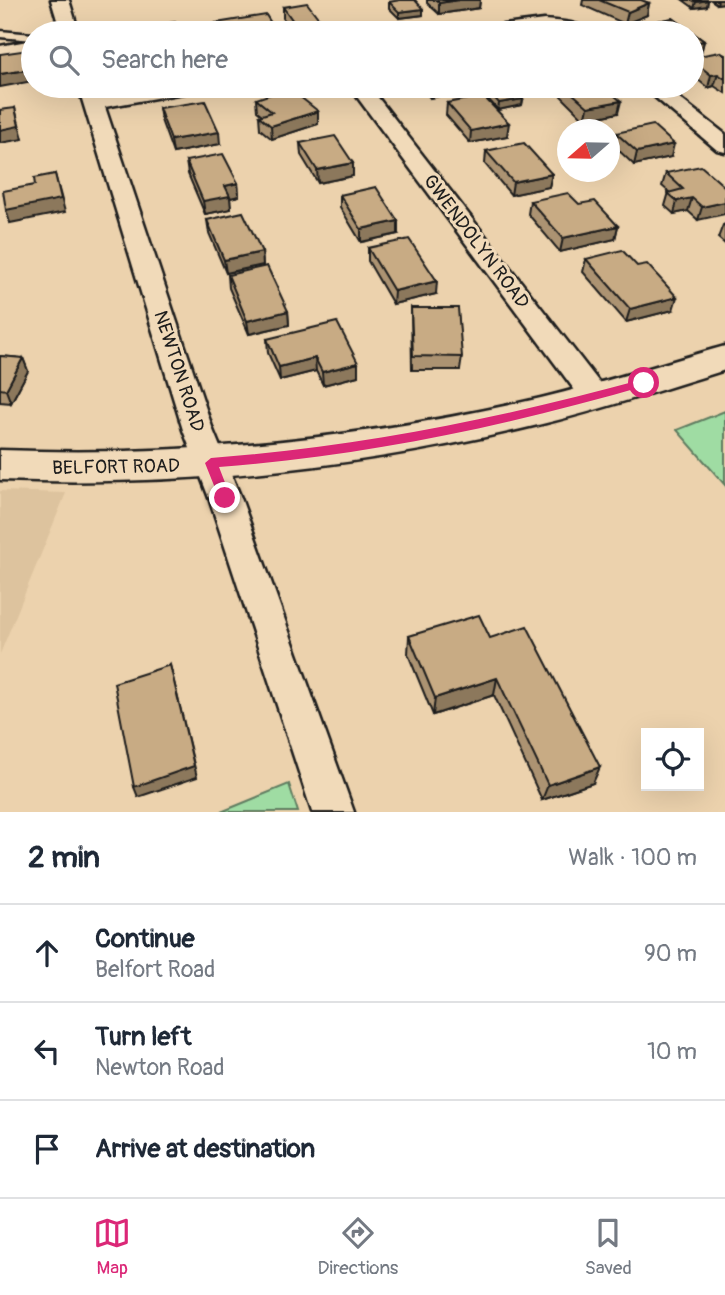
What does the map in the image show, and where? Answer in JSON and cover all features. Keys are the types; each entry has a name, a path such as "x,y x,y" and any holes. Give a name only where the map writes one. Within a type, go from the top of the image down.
{"street":[{"path":"60,0 66,21"},
{"path":"0,52 21,48"},
{"name":"NEWTON ROAD","path":"92,98 198,430 333,812"},
{"name":"GWENDOLYN ROAD","path":"368,98 595,397"},
{"path":"667,98 725,145"},
{"name":"BELFORT ROAD","path":"0,465 144,467 211,463 282,457 404,439 542,411 725,358"}],"lane":[{"path":"0,34 21,36"}],"shaded area":[{"path":"0,491 66,493 0,654"}],"green space":[{"path":"725,411 725,485 677,430"},
{"path":"289,784 298,812 221,812"}],"building":[{"path":"415,0 423,9 399,12 389,2"},
{"path":"436,0 459,0 439,3"},
{"path":"599,0 641,0 649,3 628,12"},
{"path":"307,3 321,21 293,21 283,7"},
{"path":"266,15 270,21 228,21"},
{"path":"21,51 21,71 0,74 0,54"},
{"path":"720,52 725,55 725,79 718,74 711,75 704,69 704,55"},
{"path":"302,98 318,111 271,126 259,116 272,112 256,99"},
{"path":"485,98 509,123 471,131 447,103"},
{"path":"494,98 523,99 499,103"},
{"path":"578,98 617,98 621,101 588,107"},
{"path":"205,101 219,132 171,140 159,108"},
{"path":"15,108 19,126 0,130 0,110"},
{"path":"653,125 674,144 637,152 620,137 620,132"},
{"path":"335,136 353,163 317,170 300,143"},
{"path":"524,143 552,174 513,182 486,151"},
{"path":"223,154 238,183 225,186 230,196 203,201 186,161"},
{"path":"701,166 725,187 725,202 702,207 692,198 677,201 668,193 683,189 666,173"},
{"path":"55,174 61,199 6,210 3,191 35,185 34,178"},
{"path":"376,187 398,221 361,229 340,195"},
{"path":"568,193 579,204 595,201 618,226 563,238 530,201"},
{"path":"243,212 262,252 224,260 207,220"},
{"path":"409,239 437,281 394,291 368,248"},
{"path":"622,250 637,266 647,264 677,297 630,309 586,259"},
{"path":"267,266 288,311 247,321 228,275"},
{"path":"411,308 458,308 462,357 413,356"},
{"path":"337,322 358,363 322,372 315,358 279,367 267,339"},
{"path":"0,356 23,358 6,390 0,389"},
{"path":"479,615 490,638 527,626 600,767 548,785 497,678 435,698 409,636"},
{"path":"170,665 194,766 134,787 114,683"}],"route":[{"path":"225,498 211,463 282,457 443,433 542,411 644,383"}]}
